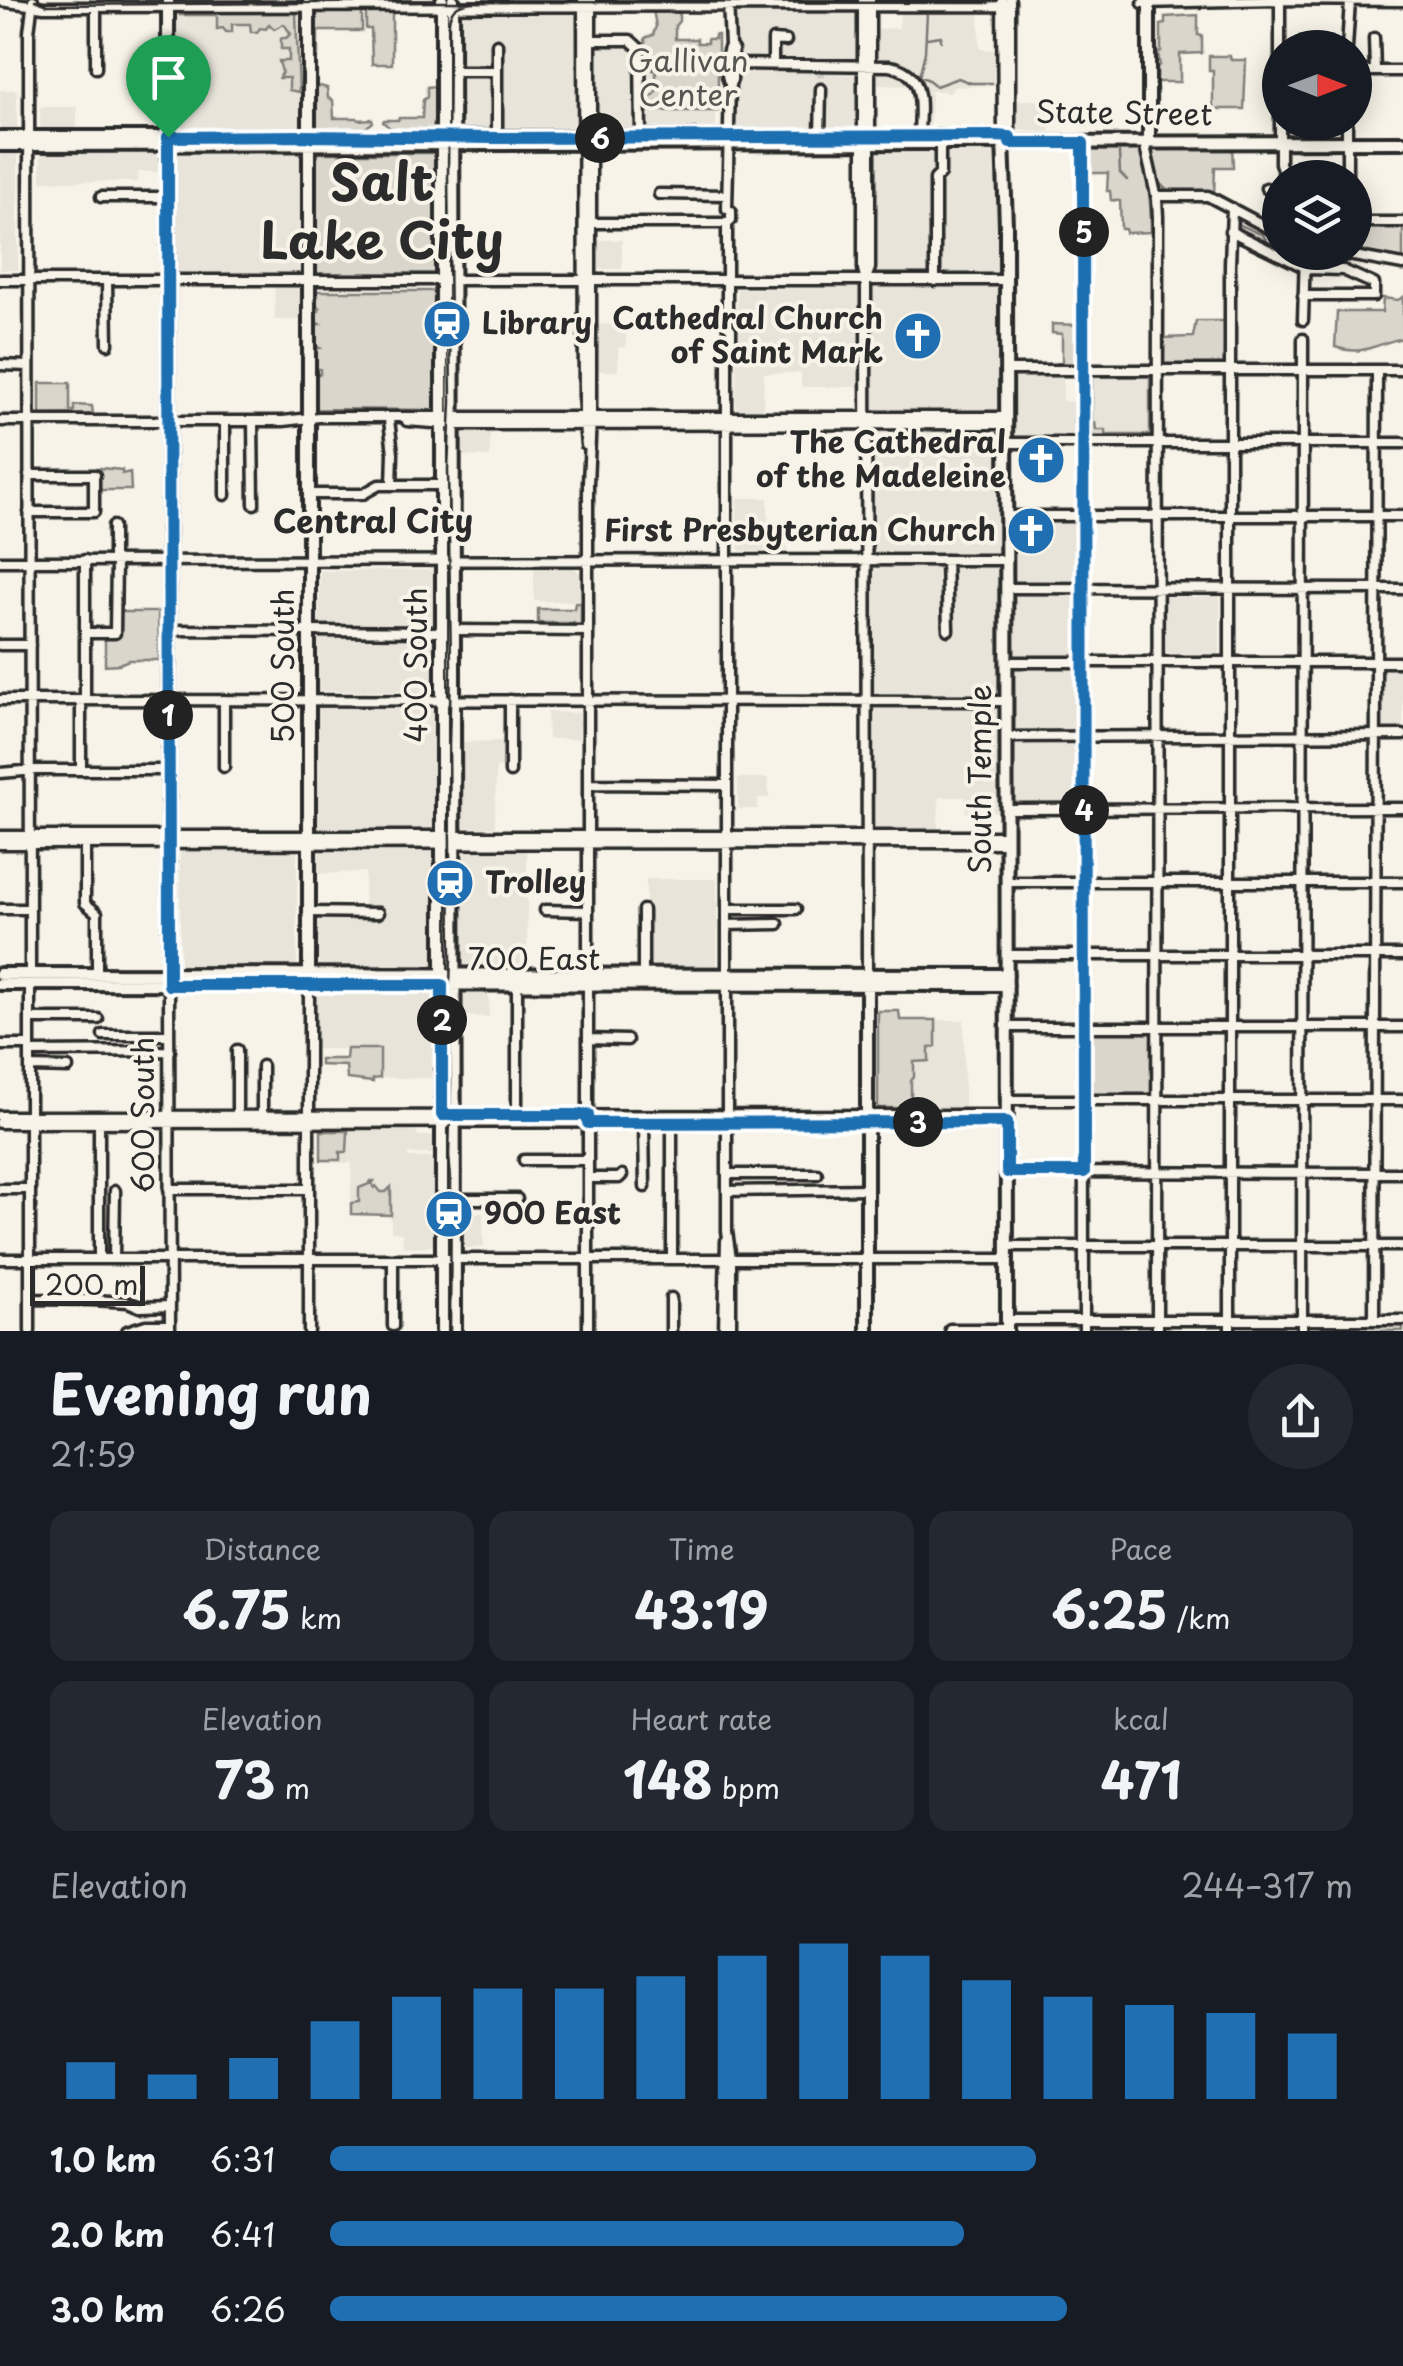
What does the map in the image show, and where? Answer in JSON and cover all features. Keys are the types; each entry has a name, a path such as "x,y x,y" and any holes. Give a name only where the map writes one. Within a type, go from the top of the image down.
{"main road":[{"path":"1146,140 1148,1"},
{"name":"600 South","path":"168,3 169,979"},
{"name":"500 South","path":"308,3 309,980"},
{"name":"400 South","path":"447,3 454,141 447,281"},
{"name":"400 South","path":"447,3 441,141 448,420 448,1259 455,1331"},
{"name":"State Street","path":"0,137 29,141 940,144 1146,140"},
{"name":"State Street","path":"454,141 497,138 729,141 820,137 866,141 919,137 1083,143 1196,137 1228,141 1403,142"},
{"name":"South Temple","path":"1006,140 1007,1326"},
{"name":"State Street","path":"0,145 29,141"},
{"name":"400 South","path":"448,420 442,485 448,561"},
{"name":"700 East","path":"30,979 97,975 169,979"},
{"name":"700 East","path":"449,980 517,984 643,975 727,979"},
{"name":"700 East","path":"0,979 1007,980"},
{"path":"867,980 867,1331"},
{"name":"400 South","path":"442,1331 454,1199 449,1119"}],"street":[{"path":"1280,0 1280,160"},
{"path":"1348,30 1350,0"},
{"path":"2,1 96,6 1006,3"},
{"path":"1148,1 1403,2"},
{"path":"728,2 732,50 727,195 731,329 728,1331"},
{"path":"29,3 30,1331"},
{"path":"587,3 591,40 583,79 587,141"},
{"path":"587,3 588,1331"},
{"path":"866,3 870,268 866,281 867,980"},
{"name":"South Temple","path":"1006,3 1006,140"},
{"path":"96,6 96,68"},
{"path":"1374,38 1374,71 1403,71"},
{"path":"591,40 630,40 638,46 641,138"},
{"path":"773,64 773,40 787,40 785,57"},
{"path":"497,44 497,138"},
{"path":"730,46 730,84"},
{"path":"732,64 773,64 785,57 821,68 900,68 914,78 919,92 919,137"},
{"path":"453,71 497,72"},
{"path":"820,88 820,137"},
{"path":"1146,140 1158,192 1157,1331"},
{"path":"1347,142 1347,160"},
{"path":"1083,143 1084,1331"},
{"path":"935,280 935,180 940,174 940,144"},
{"path":"1158,192 1208,196 1262,224"},
{"path":"659,194 727,195"},
{"path":"101,197 169,197"},
{"path":"587,205 591,222 587,281"},
{"path":"1230,1331 1232,208"},
{"path":"591,222 727,223"},
{"path":"1372,222 1403,222"},
{"path":"1230,230 1262,243"},
{"path":"1372,260 1403,265"},
{"path":"1303,320 1304,270"},
{"path":"1303,296 1374,296 1374,284 1339,270"},
{"path":"0,280 1006,280"},
{"path":"107,281 108,344"},
{"path":"1302,339 1302,1331"},
{"path":"0,366 29,366"},
{"path":"1006,370 1403,370"},
{"path":"1374,1320 1377,370"},
{"path":"224,420 225,495"},
{"path":"308,420 1006,420"},
{"path":"389,420 392,485"},
{"path":"0,421 448,420"},
{"path":"253,421 254,504"},
{"path":"1006,444 1403,442"},
{"path":"29,475 96,475 94,512 30,512"},
{"path":"309,494 363,494 376,486 442,485"},
{"path":"1006,516 1403,516"},
{"path":"84,633 115,633 113,526"},
{"path":"0,560 1006,560"},
{"path":"81,770 84,560"},
{"path":"946,560 948,630"},
{"path":"1006,588 1403,589"},
{"path":"169,630 588,632"},
{"path":"0,645 30,644"},
{"path":"1006,662 1403,662"},
{"path":"0,700 1006,701"},
{"path":"224,700 224,767"},
{"path":"510,700 510,772"},
{"path":"1006,737 1403,735"},
{"path":"0,773 168,770"},
{"path":"588,784 727,785"},
{"path":"1007,808 1403,808"},
{"path":"0,836 85,844 168,840"},
{"path":"0,844 30,840 1007,840"},
{"path":"85,844 86,903 97,915 97,975"},
{"path":"1007,882 1403,882"},
{"path":"727,909 796,909"},
{"path":"0,910 30,910"},
{"path":"545,910 588,910"},
{"path":"643,910 643,975"},
{"path":"309,912 378,912"},
{"path":"727,924 778,924"},
{"path":"1007,955 1403,955"},
{"name":"600 South","path":"169,979 170,1328"},
{"name":"500 South","path":"309,980 309,1331"},
{"path":"517,984 517,1119"},
{"path":"30,1019 98,1019"},
{"path":"1007,1027 1403,1028"},
{"path":"103,1035 170,1035"},
{"path":"588,1039 626,1040"},
{"path":"0,1045 170,1052"},
{"path":"237,1050 237,1120"},
{"path":"262,1066 266,1118"},
{"path":"30,1068 68,1068"},
{"path":"1007,1100 1403,1100"},
{"path":"0,1119 1007,1119"},
{"path":"99,1259 100,1119"},
{"path":"640,1120 644,1187"},
{"path":"672,1258 676,1120"},
{"path":"524,1160 588,1160"},
{"path":"1007,1172 1403,1173"},
{"path":"727,1174 817,1174"},
{"path":"588,1178 622,1175"},
{"path":"0,1188 30,1188"},
{"path":"169,1189 309,1189"},
{"path":"727,1190 867,1189"},
{"path":"114,1259 115,1191"},
{"path":"454,1199 517,1199"},
{"path":"1007,1246 1403,1246"},
{"path":"0,1259 1007,1259"},
{"path":"393,1259 393,1326"},
{"path":"671,1298 672,1331"},
{"path":"30,1299 170,1306"},
{"path":"950,1329 1084,1320 1403,1320"},
{"path":"128,1331 146,1326 170,1328"}],"shaded area":[{"path":"734,8 858,8 858,133 736,133"},
{"path":"175,9 301,9 300,132 176,132"},
{"path":"458,12 578,12 578,133 458,133"},
{"path":"979,12 980,49 995,50 995,85 954,87 950,93 931,91 930,129 921,129 919,96 911,97 911,86 878,85 878,29 899,28 900,13"},
{"path":"598,46 633,46 637,65 652,65 655,71 655,92 637,110 637,130 598,130"},
{"path":"0,90 17,90 17,129 0,129"},
{"path":"1017,100 1048,100 1050,132 1017,130"},
{"path":"40,107 77,107 77,130 40,130"},
{"path":"647,111 716,111 716,131 647,130"},
{"path":"874,148 1000,148 1000,275 874,275"},
{"path":"175,149 301,149 302,320 275,320 274,273 177,273"},
{"path":"41,152 161,153 161,172 138,172 137,182 41,181"},
{"path":"0,153 18,153 18,270 0,270"},
{"path":"599,240 622,240 622,269 599,269"},
{"path":"1000,284 1000,411 874,411 874,285"},
{"path":"860,288 860,387 801,387 801,373 764,373 763,415 736,413 737,289"},
{"path":"598,324 626,325 626,347 618,348 618,371 598,371"},
{"path":"1064,373 1062,401 1080,402 1080,447 1015,446 1012,508 1016,512 1080,511 1080,800 1001,803 1001,811 966,813 965,797 939,797 938,831 873,832 873,426 1011,427 1011,374"},
{"path":"1089,373 1152,374 1152,438 1089,437"},
{"path":"462,429 490,429 490,457 461,456"},
{"path":"737,498 768,498 768,530 787,530 787,551 741,551"},
{"path":"534,567 575,569 581,574 582,601 534,601"},
{"path":"436,570 436,691 318,691 320,571"},
{"path":"1165,597 1220,597 1220,654 1166,653"},
{"path":"1383,669 1403,669 1403,728 1383,728"},
{"path":"322,705 438,707 437,832 318,831 317,709"},
{"path":"547,712 579,713 579,739 548,739"},
{"path":"506,741 506,767 496,768 495,827 461,827 462,742"},
{"path":"738,778 768,778 769,798 758,798 758,809 738,809"},
{"path":"437,846 437,968 319,969 317,910 364,910 365,872 317,874 318,847"},
{"path":"462,847 527,847 527,970 462,970"},
{"path":"180,848 297,848 297,967 180,967"},
{"path":"646,879 717,879 717,967 646,967"},
{"path":"320,988 437,991 438,1078 380,1078 379,1049 316,1049"},
{"path":"464,991 489,991 489,1017 461,1016"},
{"path":"878,1011 899,1011 900,1020 964,1020 964,1112 880,1113"},
{"path":"320,1130 408,1130 417,1131 417,1136 435,1136 435,1154 408,1154 408,1158 437,1158 437,1246 403,1247 402,1233 391,1232 391,1215 350,1215 352,1163 320,1162"},
{"path":"483,1213 484,1247 465,1248 461,1245 460,1214"}],"green space":[{"path":"382,9 370,12 392,12 392,64 372,64 371,29 366,29 366,12"},
{"name":"Gallivan Center","path":"653,10 679,12 675,39 707,43 707,39 718,35 718,111 647,111 647,101 656,93 656,70 652,62 643,62 645,38 653,35 656,26"},
{"path":"362,12 362,31 318,31 318,55 315,54 315,13"},
{"path":"180,13 296,13 299,92 289,90 289,78 279,78 279,61 289,61 289,49 281,49 281,38 291,34 284,24 274,29 269,24 266,29 251,32 250,24 232,24 232,32 226,32 217,29 217,15"},
{"path":"1198,15 1202,53 1180,54 1180,82 1157,82 1165,17"},
{"path":"1209,56 1246,60 1244,109 1213,109"},
{"path":"438,86 433,130 393,131 383,122 422,118 427,87"},
{"path":"327,88 328,98 333,100 334,118 373,122 362,131 316,130 315,89"},
{"path":"1232,144 1233,167 1215,167 1214,195 1167,190 1158,182 1152,153 1157,145"},
{"path":"1091,148 1140,148 1147,179 1151,232 1126,233 1121,229 1120,201 1111,200 1107,191 1108,173 1091,173"},
{"path":"315,153 437,153 438,274 316,274"},
{"path":"1237,214 1262,227 1262,243 1235,230 1233,216"},
{"path":"1372,225 1403,227 1403,260 1372,254"},
{"path":"315,291 434,291 435,410 315,409 315,374 320,374 320,369 315,368 315,349 320,348 316,346 315,325 320,324 316,322 316,311 320,308 316,307"},
{"path":"1403,297 1403,338 1362,350 1335,347 1337,312 1382,312 1383,298"},
{"path":"1196,321 1227,321 1226,366 1161,364 1161,338 1193,337"},
{"path":"1052,324 1077,325 1077,364 1056,364 1062,362 1062,334 1052,333"},
{"path":"1092,373 1150,373 1150,376 1092,377"},
{"path":"1089,377 1092,421 1096,430 1106,430 1106,435 1150,438 1092,438"},
{"path":"1150,377 1153,377 1153,435"},
{"path":"40,383 70,383 70,411 74,411 74,405 92,406 93,414 40,415"},
{"path":"100,468 122,470 122,474 130,472 131,490 100,490"},
{"path":"575,603 581,603 581,628 575,629 574,623 538,623 538,609 574,609"},
{"path":"118,612 158,612 159,660 105,665 105,636 116,636"},
{"path":"878,1011 899,1011 900,1020 936,1020 936,1046 929,1048 929,1061 914,1062 911,1108 878,1108"},
{"path":"1088,1031 1152,1031 1153,1096 1088,1097"},
{"path":"347,1049 380,1049 380,1078 373,1082 347,1079 346,1066 320,1065 320,1059 346,1059"},
{"path":"321,1131 348,1131 347,1152 340,1152 340,1160 321,1160"},
{"path":"371,1181 381,1192 391,1187 391,1215 351,1214 351,1203 359,1202 359,1188"},
{"path":"1311,1323 1403,1323 1403,1331 1305,1331"}],"waterway":[{"path":"927,13 919,77 936,86 958,78 971,83 992,83"},
{"path":"1156,16 1157,51"},
{"path":"927,38 941,36 941,41"},
{"path":"1157,54 1157,62"},
{"path":"1157,66 1157,77"},
{"path":"1157,87 1157,127"},
{"path":"1119,153 1120,173 1127,180"},
{"path":"1236,217 1239,225 1262,234"}],"tunnel":[{"path":"821,70 821,89"}],"tram line":[{"path":"35,0 48,5 997,0"},
{"path":"450,1331 449,21 458,6 475,2"}],"place":[{"name":"Library","path":"447,324"},
{"name":"Cathedral Church of Saint Mark","path":"918,336"},
{"name":"The Cathedral of the Madeleine","path":"1041,460"},
{"name":"First Presbyterian Church","path":"1031,531"},
{"name":"Trolley","path":"450,883"},
{"name":"900 East","path":"449,1214"}],"district":[{"name":"Salt Lake City","path":"382,212"},
{"name":"Central City","path":"373,522"}],"route":[{"path":"996,136 1010,137 1010,143 1083,143 1084,1172 1007,1172 1007,1122 588,1123 588,1115 442,1115 442,985 169,985 168,137 996,136"}]}
